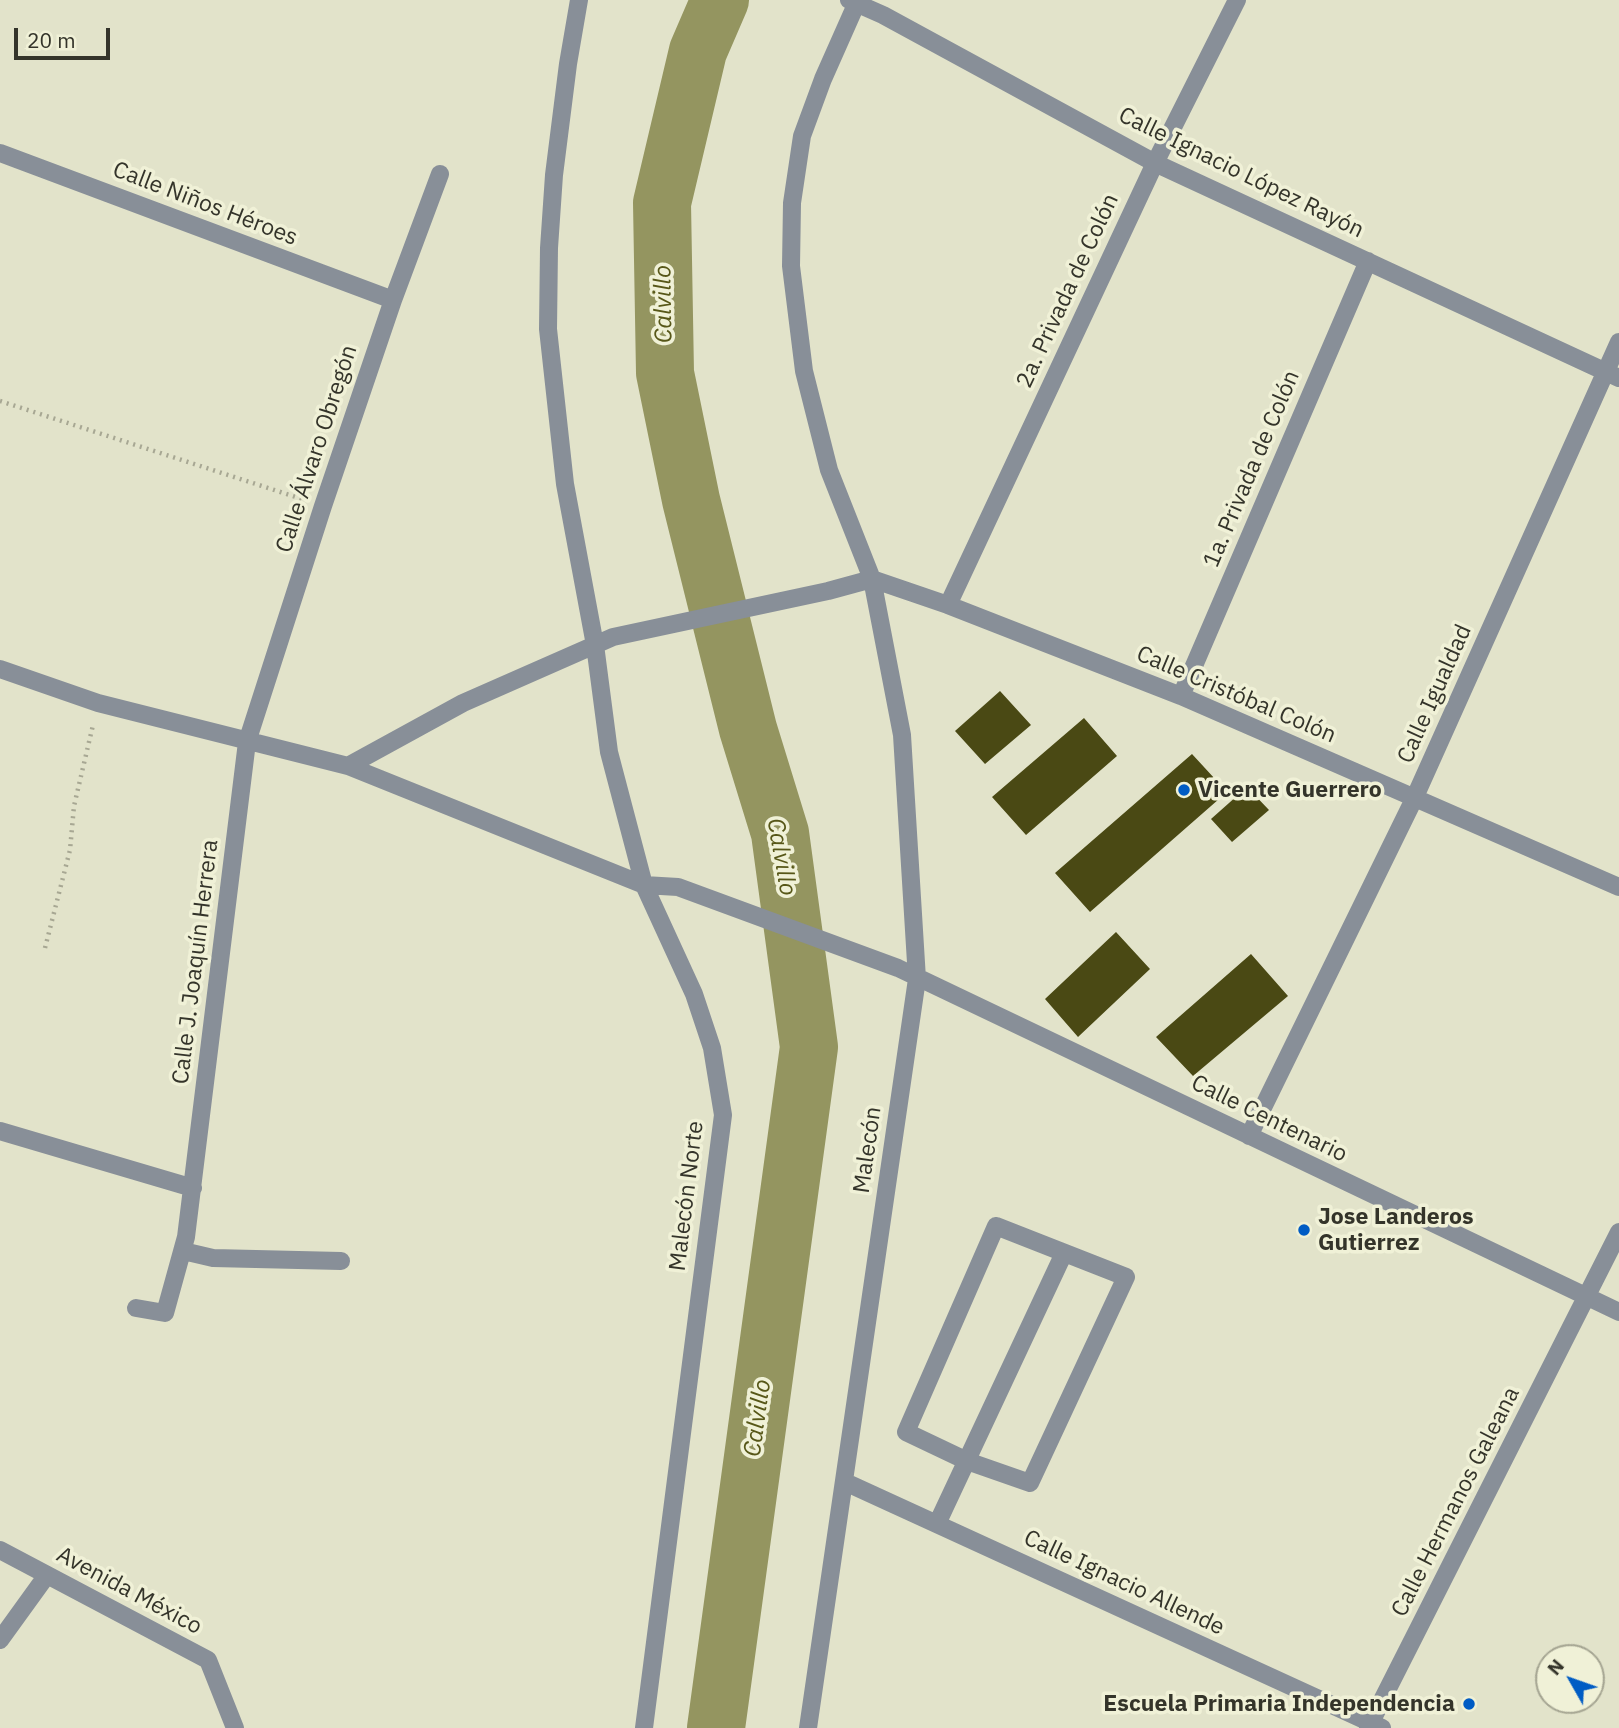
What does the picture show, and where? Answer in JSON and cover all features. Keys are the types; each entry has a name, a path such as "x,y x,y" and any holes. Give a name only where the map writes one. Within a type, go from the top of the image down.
{"street":[{"name":"Malecón Norte","path":"579,0 554,176 549,248 548,329 565,484 595,645 609,752 644,884 694,994 709,1038 723,1115 643,1728"},
{"name":"2a. Privada de Colón","path":"948,605 1154,163 1237,0"},
{"name":"Calle Ignacio López Rayón","path":"854,1 1154,163 1612,375"},
{"name":"Malecón","path":"808,1728 917,979 902,735 872,579 829,470 804,371 791,266 792,203 802,136 854,1"},
{"name":"Calle Niños Héroes","path":"0,153 393,300"},
{"name":"Calle Álvaro Obregón","path":"247,742 323,506 393,300 440,174"},
{"name":"1a. Privada de Colón","path":"1181,696 1368,261"},
{"name":"Calle Igualdad","path":"1248,1136 1414,799 1612,375 1619,342"},
{"path":"348,766 463,703 612,637 828,591 872,579"},
{"name":"Calle Cristóbal Colón","path":"872,579 948,605 1181,696 1619,887"},
{"name":"Calle Centenario","path":"0,669 97,703 348,766 644,884 678,887 898,968 1619,1312"},
{"name":"Calle J. Joaquín Herrera","path":"136,1308 165,1313 183,1251 247,742"},
{"path":"0,1131 193,1188"},
{"path":"996,1226 1126,1277 1030,1483 967,1461 906,1432 996,1226"},
{"name":"Calle Hermanos Galeana","path":"1374,1726 1619,1231"},
{"path":"183,1251 213,1258 341,1261"},
{"path":"937,1524 1064,1253"},
{"name":"Calle Ignacio Allende","path":"845,1482 1374,1726"},
{"name":"Avenida México","path":"0,1550 208,1660 235,1728"},
{"path":"0,1640 47,1575"}],"path":[{"path":"0,401 323,506"},
{"path":"46,948 70,850 74,806 97,703"}],"building":[{"path":"1000,691 1031,725 985,764 955,731"},
{"path":"1084,718 1117,756 1026,835 992,797"},
{"path":"1192,754 1227,792 1090,912 1055,873"},
{"path":"1247,787 1269,810 1232,842 1211,819"},
{"path":"1116,932 1150,969 1078,1037 1045,999"},
{"path":"1251,954 1288,996 1193,1076 1156,1037"}],"waterway":[{"name":"Calvillo","path":"716,1728 809,1047 780,833 748,729 691,500 665,373 662,203 698,51 720,0"}],"place":[{"name":"Vicente Guerrero","path":"1184,790"},
{"name":"Jose Landeros Gutierrez","path":"1304,1230"},
{"name":"Escuela Primaria Independencia","path":"1469,1704"}]}
